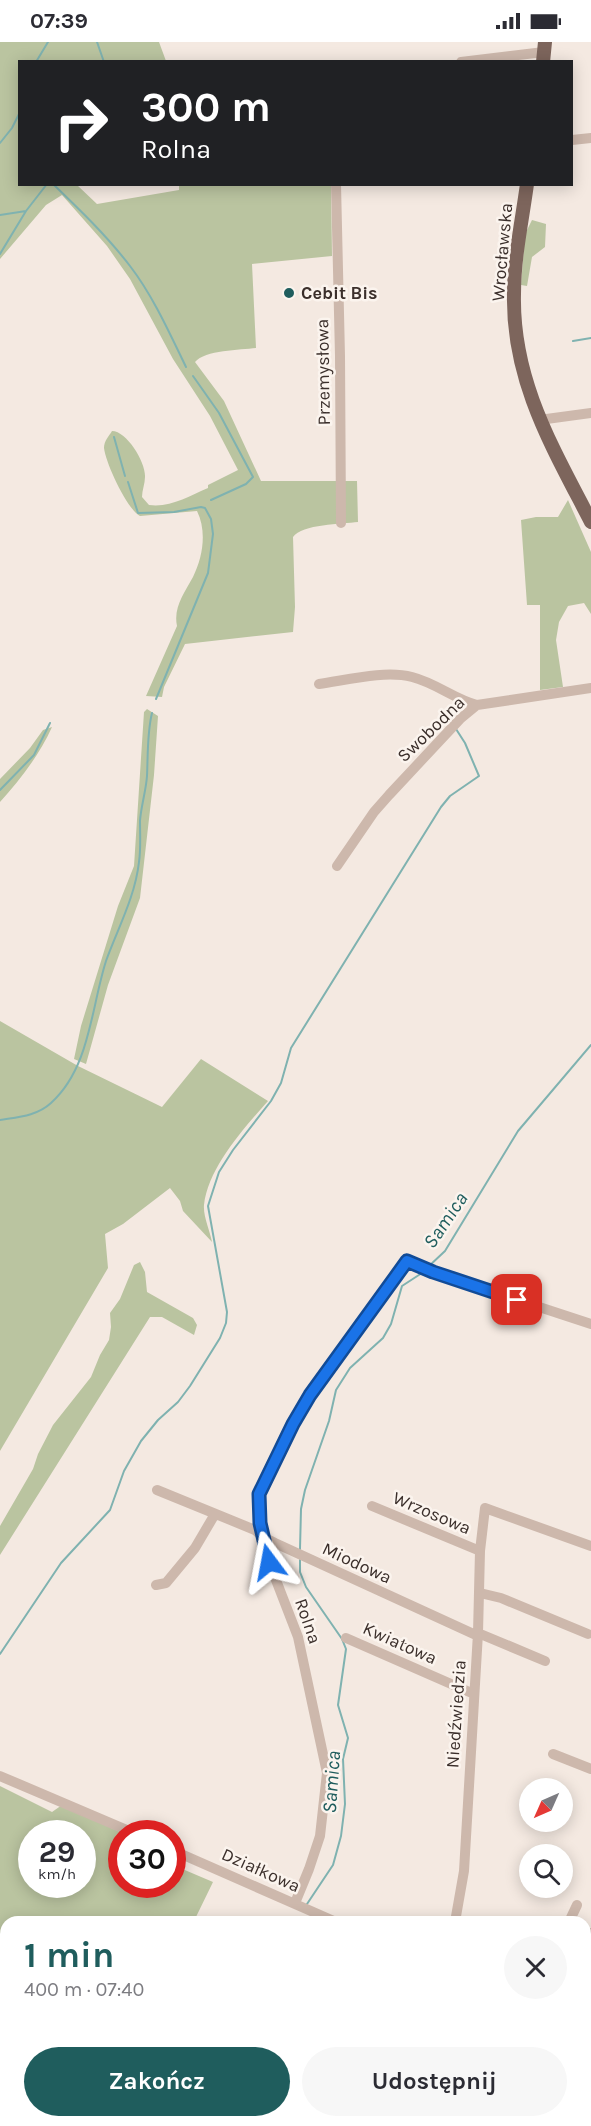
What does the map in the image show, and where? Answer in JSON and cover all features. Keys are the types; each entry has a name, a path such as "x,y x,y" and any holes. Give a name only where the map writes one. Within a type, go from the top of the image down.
{"main road":[{"name":"Wrocławska","path":"527,186 516,262 514,319 517,344 526,384 539,420 590,520"}],"street":[{"path":"477,60 544,52"},
{"path":"573,140 591,138"},
{"name":"Przemysłowa","path":"336,186 340,356 340,523"},
{"path":"539,420 591,413"},
{"path":"319,684 388,673 412,677 440,687 461,701 477,705"},
{"name":"Swobodna","path":"336,866 388,795 460,718 477,705 591,688"},
{"name":"Rolna","path":"295,1903 321,1836 327,1773 298,1637 269,1562 260,1523 259,1494 293,1424 345,1345 407,1261 591,1324"},
{"name":"Miodowa","path":"157,1490 255,1530 263,1537 478,1634 545,1661"},
{"name":"Wrzosowa","path":"372,1506 480,1551"},
{"name":"Niedźwiedzia","path":"455,1916 464,1871 478,1634 480,1551 485,1508 591,1546"},
{"path":"156,1585 166,1583 195,1548 215,1514"},
{"path":"480,1593 501,1598 588,1634"},
{"name":"Kwiatowa","path":"346,1638 474,1694"},
{"path":"553,1754 591,1769"},
{"path":"0,1776 108,1822"},
{"name":"Działkowa","path":"186,1856 323,1916"},
{"path":"572,1916 578,1905"}],"green space":[{"path":"0,42 159,42 166,60 18,60 18,186 78,186 97,204 179,190 179,186 331,186 332,256 252,264 256,348 214,353 195,362 224,401 261,481 357,481 358,522 313,527 293,537 295,607 293,632 185,644 164,687 162,697 146,696 177,626 180,600 199,561 202,527 197,511 140,516 135,512 123,496 113,475 104,448 105,443 112,431 118,432 124,436 139,456 145,480 142,497 149,505 164,505 179,501 208,488 208,485 238,470 210,416 173,359 130,279 107,246 62,195 46,205 0,259"},
{"path":"532,220 546,224 545,247 532,257 527,286 521,285 525,234"},
{"path":"568,500 591,552 591,614 584,603 568,606 559,622 556,640 563,687 540,690 540,605 527,605 521,520 558,517"},
{"path":"147,709 158,716 154,775 140,898 108,985 86,1064 74,1059 81,1026 118,906 134,866 144,712"},
{"path":"52,727 29,766 0,802 0,779 30,748 43,730"},
{"path":"0,1021 78,1066 162,1107 201,1059 268,1101 228,1149 212,1177 204,1209 212,1242 183,1211 180,1201 170,1188 123,1224 105,1234 108,1268 0,1451"},
{"path":"140,1262 145,1272 147,1292 193,1318 197,1325 194,1335 162,1317 150,1317 0,1555 0,1526 33,1469 53,1425 91,1377 109,1340 110,1313 120,1299 134,1265"},
{"path":"0,1786 52,1812 62,1805 94,1820 18,1820 18,1898 96,1898 96,1821 108,1826 108,1898 186,1898 186,1871 213,1882 196,1916 0,1916"}],"waterway":[{"path":"37,60 48,42"},
{"path":"97,42 103,60"},
{"path":"0,143 18,116"},
{"path":"0,215 26,211 45,186"},
{"path":"55,186 103,234 130,266 153,302 186,367"},
{"path":"0,254 26,211"},
{"path":"573,341 591,338"},
{"path":"193,376 219,413 253,477 246,484 211,500"},
{"path":"114,437 125,476"},
{"path":"128,482 138,513 205,508 211,519 213,534 208,573 156,699"},
{"path":"0,1120 20,1117 46,1107 64,1089 82,1055 106,961 130,900 137,875 141,810 146,782 148,736 152,713"},
{"path":"0,790 34,755 50,723"},
{"path":"0,1654 61,1563 110,1510 124,1471 141,1441 158,1420 178,1402 220,1338 226,1323 227,1312 208,1206 219,1172 271,1101 281,1083 291,1048 441,807 450,796 479,776 465,743 456,729"},
{"name":"Samica","path":"428,1267 445,1251 518,1131 591,1045"},
{"name":"Samica","path":"300,1549 301,1509 305,1490 329,1421 336,1390 350,1368 383,1338 391,1324 402,1286 425,1271"},
{"name":"Samica","path":"300,1560 300,1572 306,1587 342,1639 346,1649 338,1705 348,1738 343,1759 345,1804 341,1836 333,1865 307,1904"}],"place":[{"name":"Cebit Bis","path":"289,293"}],"route":[{"path":"269,1562 260,1523 259,1494 279,1451 310,1395 407,1261 517,1300"}]}
